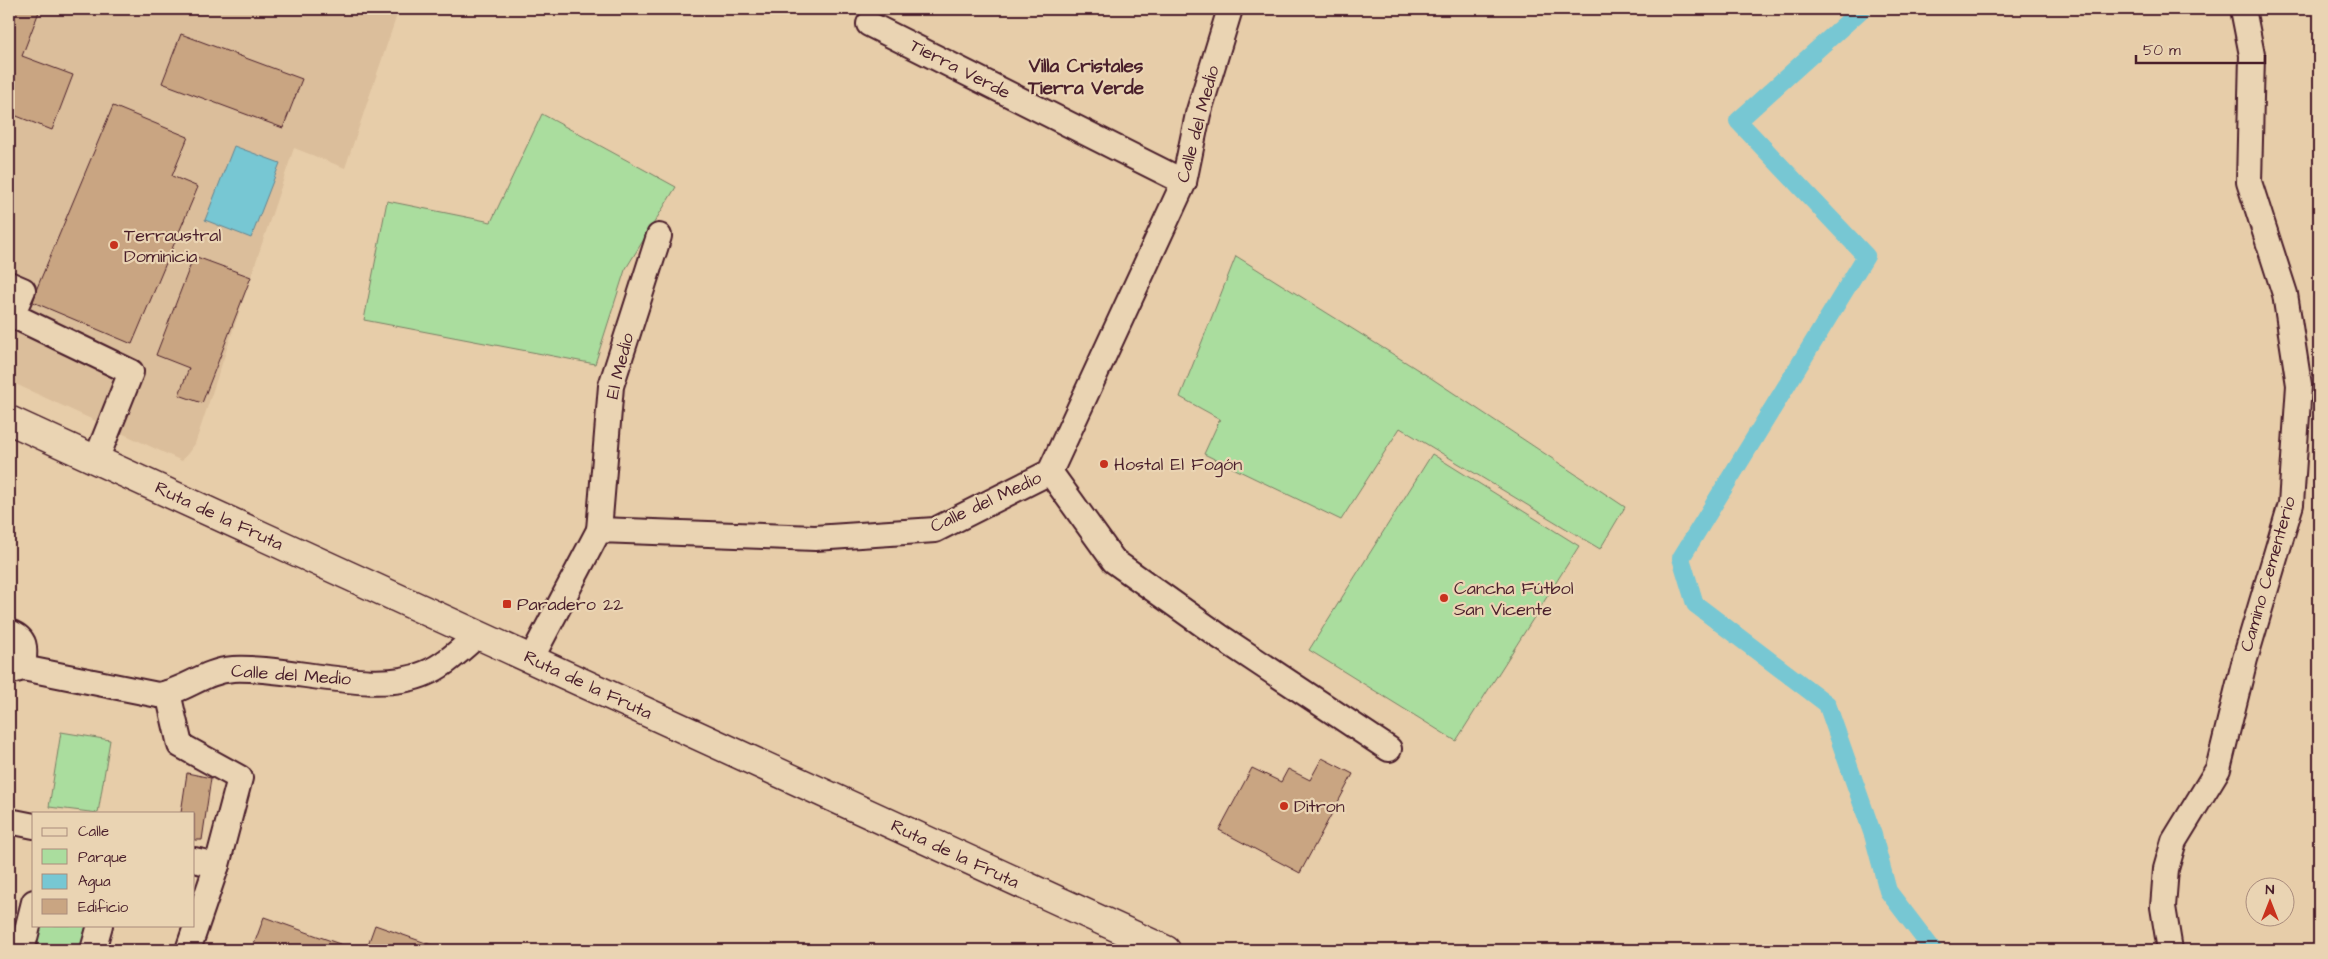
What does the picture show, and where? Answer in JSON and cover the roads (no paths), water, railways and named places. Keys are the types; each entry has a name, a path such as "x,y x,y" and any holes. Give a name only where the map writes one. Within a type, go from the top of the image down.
{"highway":[{"name":"Ruta de la Fruta","path":"9,420 1166,950"}],"street":[{"name":"Calle del Medio","path":"599,530 815,538 935,530 1050,472 1184,182 1198,114 1230,9"},
{"name":"Camino Cementerio","path":"2170,950 2162,907 2166,869 2174,841 2218,769 2245,659 2292,504 2298,385 2285,294 2249,182 2252,56 2243,9"},
{"name":"Tierra Verde","path":"869,24 1184,182"},
{"name":"El Medio","path":"599,530 611,386 659,236"},
{"path":"9,284 23,290 12,315 131,372 96,460"},
{"path":"1050,472 1114,561 1219,636 1389,749"},
{"path":"531,658 599,530"},
{"path":"9,632 20,637 23,641 16,670"},
{"name":"Calle del Medio","path":"16,670 148,694 168,693 209,673 235,669 385,682 410,678 437,668 478,635"},
{"path":"168,693 180,745 240,778 217,865 188,950"},
{"path":"9,821 32,826"},
{"path":"195,860 217,865"},
{"path":"22,950 32,910"},
{"path":"93,950 100,926"},
{"path":"9,949 14,950"}],"water":[{"path":"234,146 280,163 251,238 205,220"}],"waterway":[{"path":"1862,9 1738,121 1866,256 1681,558 1695,604 1827,704 1873,835 1888,891 1933,950"}],"place":[{"name":"Terraustral Dominicia","path":"114,245"},
{"name":"Hostal El Fogón","path":"1104,464"},
{"name":"Cancha Fútbol San Vicente","path":"1444,598"},
{"name":"Paradero 22","path":"507,604"},
{"name":"Ditron","path":"1284,806"}],"district":[{"name":"Villa Cristales Tierra Verde","path":"1086,77"}]}
